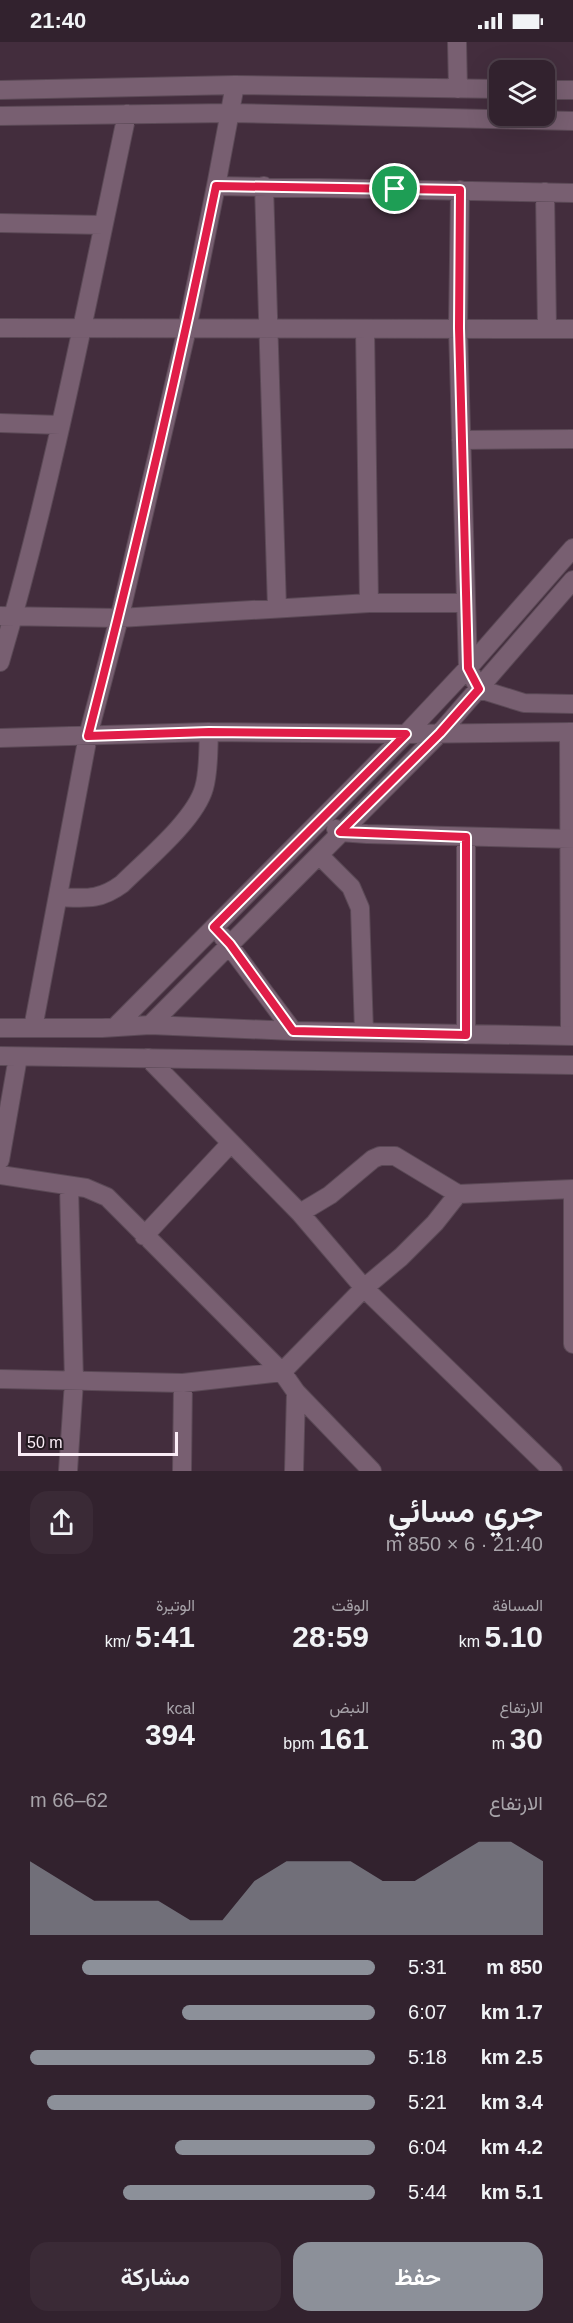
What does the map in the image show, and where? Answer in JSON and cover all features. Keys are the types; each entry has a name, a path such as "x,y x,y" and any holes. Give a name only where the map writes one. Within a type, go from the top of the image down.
{"street":[{"path":"457,42 458,89"},
{"path":"33,1028 88,736 119,618 187,329 235,85"},
{"path":"0,90 235,85 489,89"},
{"path":"555,90 573,90"},
{"path":"0,116 230,113 573,121"},
{"path":"0,662 7,616 60,425 127,114"},
{"path":"216,186 573,193"},
{"path":"264,186 277,608"},
{"path":"460,190 459,328 468,668 479,689 524,704 573,704"},
{"path":"545,192 547,329"},
{"path":"0,223 103,225"},
{"path":"0,328 573,329"},
{"path":"365,329 369,603"},
{"path":"0,423 60,425"},
{"path":"461,440 573,439"},
{"path":"115,1027 406,734 468,668 573,548"},
{"path":"150,1025 440,733 573,580"},
{"path":"7,616 119,618 369,603 466,603"},
{"path":"58,897 96,898 110,893 122,884 190,815 204,790 209,732"},
{"path":"0,738 209,732 406,734 571,732 572,1036 293,1031 150,1025 0,1028"},
{"path":"322,818 340,832 571,839"},
{"path":"466,837 466,1035"},
{"path":"318,855 351,887 360,908 364,1032"},
{"path":"214,927 230,944 293,1031"},
{"path":"0,1161 9,1056 573,1065"},
{"path":"148,1058 300,1213 364,1288 553,1471"},
{"path":"144,1236 230,1144"},
{"path":"300,1213 330,1195 373,1159 380,1156 394,1156 458,1194 573,1189"},
{"path":"0,1175 86,1188 107,1197 282,1372 296,1392 372,1471"},
{"path":"68,1471 74,1381 69,1186"},
{"path":"0,1379 183,1383 282,1372 364,1288 401,1257 435,1223 458,1194"},
{"path":"573,1197 573,1344"},
{"path":"182,1471 183,1383"},
{"path":"294,1471 296,1392"}],"route":[{"path":"216,186 395,189 460,190 459,328 468,668 479,689 440,733 340,832 466,837 466,1035 293,1031 230,944 214,927 406,734 209,732 88,736 122,607 187,329 216,186"}]}
